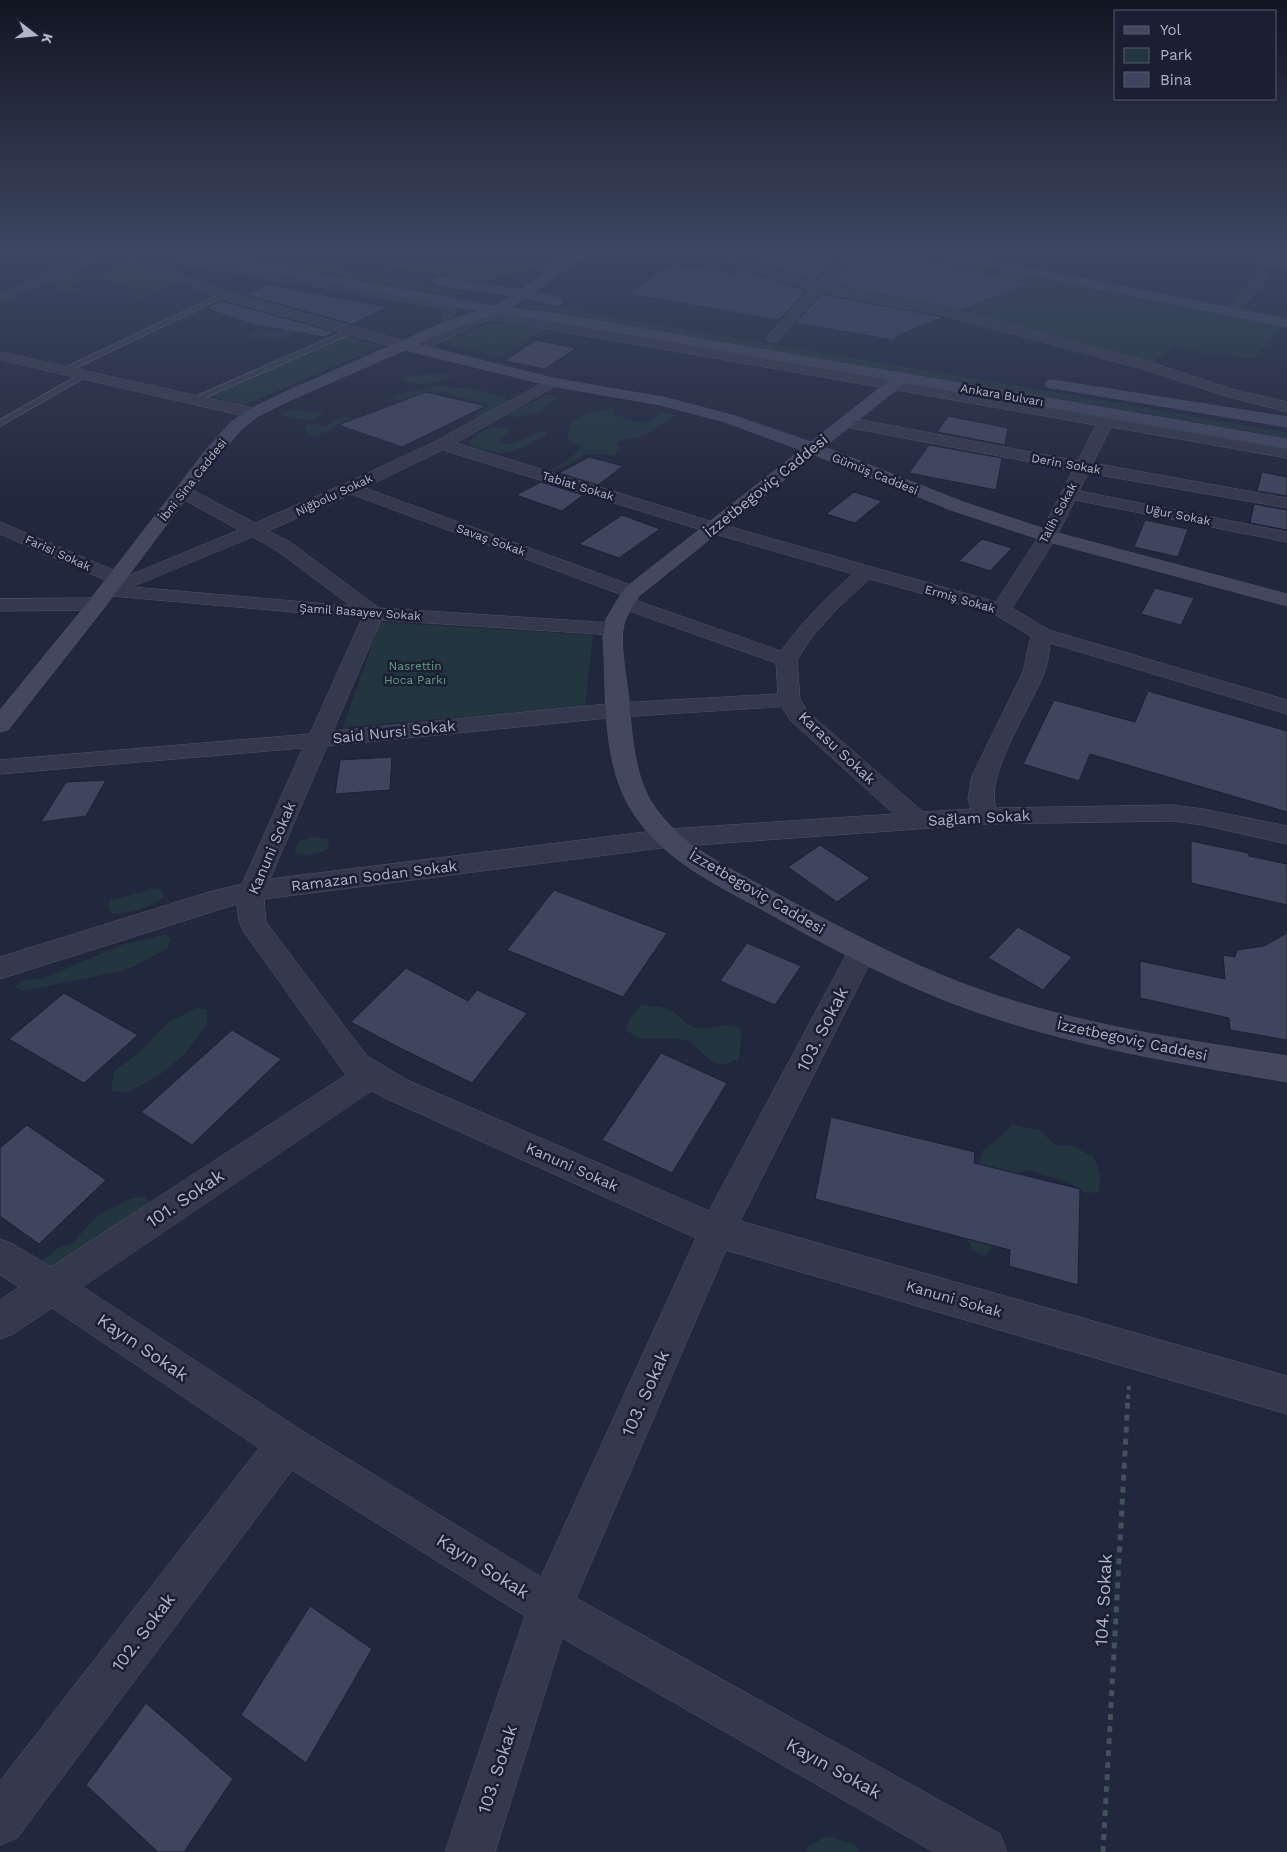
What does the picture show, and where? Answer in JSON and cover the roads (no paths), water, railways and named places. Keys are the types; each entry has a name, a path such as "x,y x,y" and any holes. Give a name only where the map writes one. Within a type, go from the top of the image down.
{"street":[{"path":"360,334 403,346"},
{"name":"İbni Sina Caddesi","path":"0,725 236,426 253,414 288,396 403,346 424,334"},
{"path":"430,342 446,334"},
{"path":"611,334 898,381"},
{"path":"644,334 1108,418 1287,453"},
{"path":"771,334 767,338 791,342"},
{"path":"1030,334 1150,367 1228,392 1287,407"},
{"name":"Gümüş Caddesi","path":"403,346 552,382 687,407 762,429 957,506 1048,536 1287,600"},
{"path":"0,356 87,374 253,414"},
{"name":"İzzetbegoviç Caddesi","path":"898,381 629,598 613,629 618,710 624,754 632,785 642,807 669,838 689,854 727,878 862,951 959,994 1026,1016 1112,1039 1287,1069"},
{"name":"Niğbolu Sokak","path":"107,591 256,530 350,488 442,444 552,382"},
{"name":"Ankara Bulvarı","path":"1034,382 1287,422"},
{"path":"1108,418 1287,444"},
{"name":"Talih Sokak","path":"1001,610 1048,536 1108,418"},
{"name":"Derin Sokak","path":"846,422 1082,467 1287,503"},
{"name":"Tabiat Sokak","path":"442,444 714,528"},
{"name":"Savaş Sokak","path":"350,488 786,660"},
{"path":"183,492 283,546 374,613"},
{"name":"Uğur Sokak","path":"1069,494 1287,537"},
{"name":"Farisi Sokak","path":"0,527 107,591"},
{"name":"Ermiş Sokak","path":"714,528 1001,610 1042,634 1287,707"},
{"path":"786,660 804,634 866,572"},
{"name":"Şamil Basayev Sokak","path":"0,604 107,591 262,605 613,629"},
{"name":"Kanuni Sokak","path":"374,613 252,891 250,915 254,925 356,1065 396,1090 717,1232 1287,1395"},
{"path":"986,816 980,798 984,776 1034,672 1042,634"},
{"name":"Karasu Sokak","path":"786,660 789,700 799,716 916,820"},
{"name":"Said Nursi Sokak","path":"0,767 319,740 618,710 789,700"},
{"name":"Sağlam Sokak","path":"669,838 986,816 1173,813 1203,817 1287,835"},
{"name":"Ramazan Sodan Sokak","path":"0,968 218,899 252,891 669,838"},
{"name":"103. Sokak","path":"470,1852 550,1607 717,1232 862,951"},
{"name":"101. Sokak","path":"0,1321 371,1075"},
{"name":"Kayın Sokak","path":"0,1256 52,1287 287,1444 550,1607 982,1852"},
{"name":"102. Sokak","path":"0,1821 287,1444"}],"lane":[{"path":"66,370 141,334"},
{"path":"194,399 345,334"},
{"path":"0,423 87,374"}],"park label":[{"name":"Nasrettin Hoca Parkı","path":"415,673"}]}
